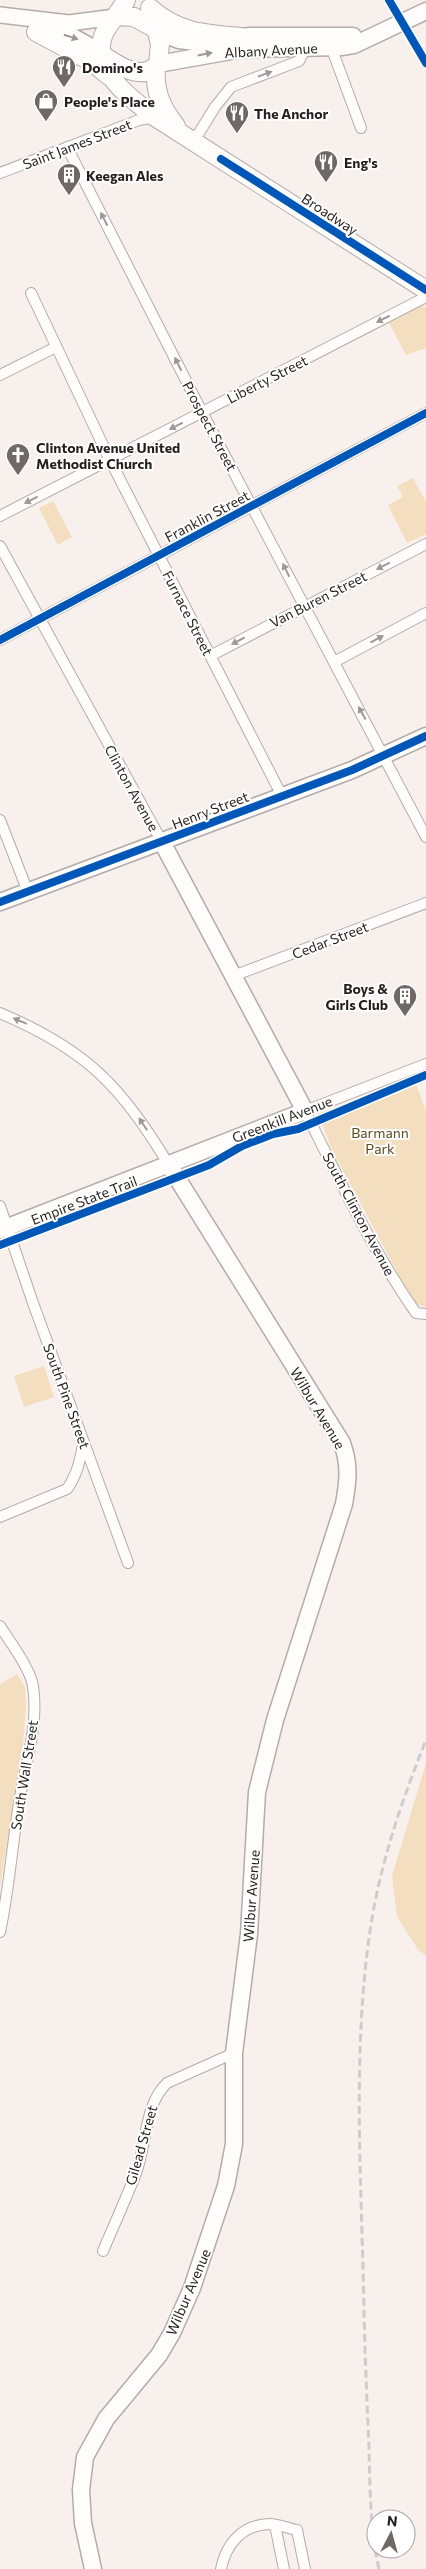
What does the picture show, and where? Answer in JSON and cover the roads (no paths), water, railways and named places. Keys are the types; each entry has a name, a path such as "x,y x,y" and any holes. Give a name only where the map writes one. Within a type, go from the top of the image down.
{"highway":[{"path":"126,0 113,13 103,49 134,72 145,72 157,65 160,44 149,4"},
{"path":"149,4 168,22 188,31 241,37"},
{"path":"113,13 134,17 157,31"},
{"path":"36,32 92,62 113,80"},
{"name":"Broadway","path":"103,49 113,80 134,102 426,290"},
{"name":"Broadway","path":"157,65 156,88 160,101 188,137"}],"main road":[{"name":"Albany Avenue","path":"157,65 242,49 306,47 387,30 426,11"},
{"path":"0,15 69,24 113,13"},
{"path":"0,22 36,32 74,37 103,49"},
{"name":"Albany Avenue","path":"157,31 189,42 241,37 329,42"},
{"name":"Henry Street","path":"0,902 385,756 426,736"},
{"name":"Clinton Avenue","path":"162,842 305,1111"},
{"name":"Greenkill Avenue","path":"4,1229 305,1111"},
{"name":"Wilbur Avenue","path":"93,2569 83,2523 81,2490 85,2457 106,2419 159,2355 172,2333 192,2288 218,2213 234,2144 234,2053 250,1934 258,1792 263,1763 344,1504 349,1477 348,1459 342,1443 169,1165"}],"street":[{"path":"329,42 361,128"},
{"path":"188,137 231,87 299,61 306,47"},
{"name":"Saint James Street","path":"0,173 155,116"},
{"name":"Prospect Street","path":"67,147 202,412 426,837"},
{"name":"Furnace Street","path":"31,293 110,460 282,796"},
{"name":"Liberty Street","path":"0,516 426,297"},
{"path":"0,375 56,346"},
{"name":"Franklin Street","path":"0,640 426,414"},
{"name":"Van Buren Street","path":"210,656 426,544"},
{"name":"Clinton Avenue","path":"0,546 162,842"},
{"path":"334,662 426,613"},
{"path":"0,820 28,892"},
{"name":"Cedar Street","path":"233,976 426,903"},
{"path":"0,1012 34,1027 71,1050 103,1075 125,1099 169,1165"},
{"name":"Greenkill Avenue","path":"305,1111 426,1064"},
{"name":"South Clinton Avenue","path":"305,1111 345,1191 403,1295 416,1313 422,1314"},
{"name":"South Pine Street","path":"0,1206 4,1229 128,1563"},
{"path":"0,1517 67,1489 74,1480 84,1442"},
{"name":"South Wall Street","path":"0,1626 29,1674 33,1684 34,1710 32,1740 19,1801 0,1932"},
{"name":"Gilead Street","path":"103,2251 137,2171 154,2101 160,2090 167,2083 234,2053"},
{"path":"221,2569 232,2542 244,2530 270,2524 297,2530 306,2569"},
{"path":"275,2525 284,2569"}],"railway":[{"path":"379,2569 371,2508 365,2347 359,2125 361,2031 369,1938 378,1887 399,1812 426,1740"}],"place":[{"name":"Domino's","path":"64,88"},
{"name":"People's Place","path":"46,122"},
{"name":"The Anchor","path":"237,134"},
{"name":"Eng's","path":"326,183"},
{"name":"Keegan Ales","path":"69,196"},
{"name":"Clinton Avenue United Methodist Church","path":"18,476"},
{"name":"Boys & Girls Club","path":"405,1017"}],"park label":[{"name":"Barmann Park","path":"380,1140"}]}
